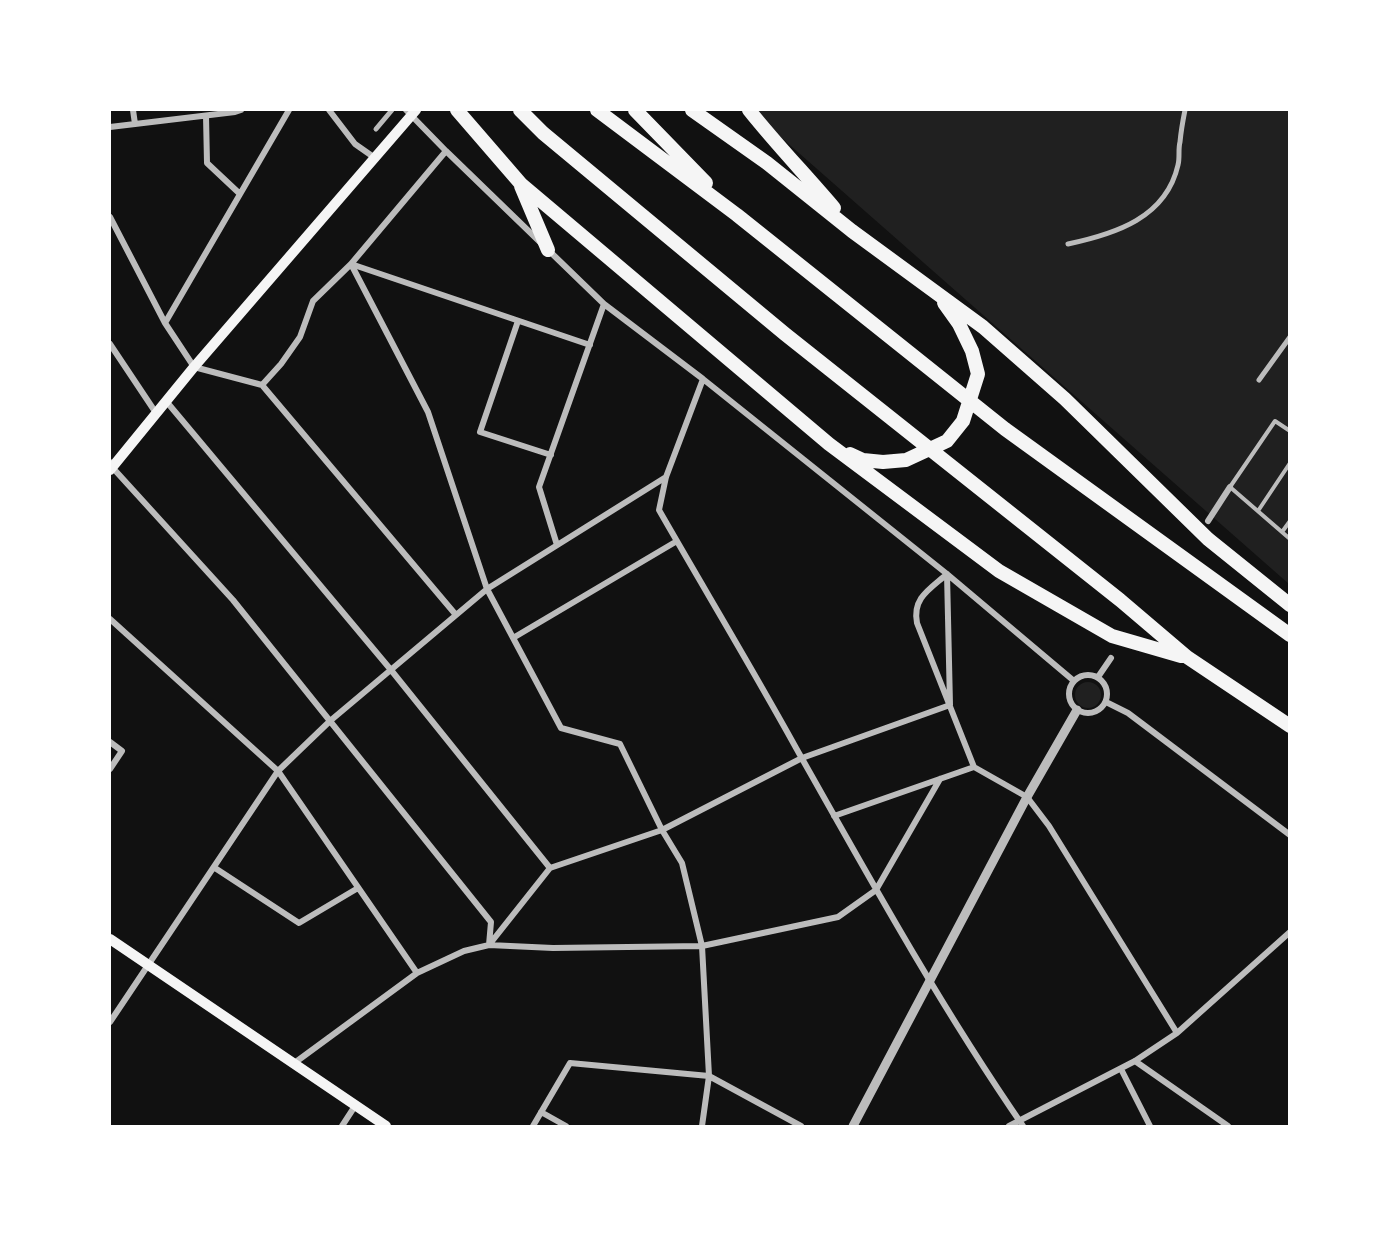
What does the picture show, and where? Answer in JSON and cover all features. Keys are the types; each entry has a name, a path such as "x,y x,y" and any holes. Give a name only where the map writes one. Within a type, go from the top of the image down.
{"highway":[{"path":"457,110 520,184 829,444 999,570 1112,636 1187,657"},
{"path":"520,110 552,140 785,334 1120,600 1187,657 1290,726"},
{"path":"597,110 736,215 1005,429 1290,635"},
{"path":"635,110 736,215"},
{"path":"692,110 767,163 852,231 983,327 1065,399 1208,539 1290,605"},
{"path":"749,110 852,231"},
{"path":"520,184 548,250"},
{"path":"829,444 863,460 883,462 906,460 947,441 963,421 978,374 972,351 959,324 938,294"}],"main road":[{"path":"110,466 416,110"},
{"path":"110,939 386,1126"}],"street":[{"path":"134,110 135,124"},
{"path":"110,127 241,110"},
{"path":"165,323 289,110"},
{"path":"329,110 355,144 375,158"},
{"path":"376,129 392,110"},
{"path":"405,110 604,304 703,379 947,574 1074,681"},
{"path":"1068,244 1126,228 1145,217 1160,202 1173,184 1179,163 1179,143 1185,110"},
{"path":"206,116 207,163 240,194"},
{"path":"262,385 281,364 300,336 313,301 351,264 446,151"},
{"path":"110,217 165,323 194,367 262,385 456,615"},
{"path":"351,264 590,345"},
{"path":"351,264 428,412 487,589 561,728 620,744 662,830 682,863 702,946 709,1076 702,1126"},
{"path":"557,545 539,487 604,304"},
{"path":"518,321 480,432 551,455"},
{"path":"1259,380 1290,337"},
{"path":"110,344 156,412"},
{"path":"703,379 666,477 659,510 930,982 1021,1124"},
{"path":"166,401 391,670 550,868"},
{"path":"110,466 233,600 491,922 489,945"},
{"path":"110,1022 278,771 330,721 487,589 666,477"},
{"path":"1208,521 1230,487"},
{"path":"513,638 677,541"},
{"path":"947,574 919,599 915,612 917,623 974,767 1027,797 1049,826 1177,1033"},
{"path":"947,574 951,705"},
{"path":"110,619 278,771 417,973"},
{"path":"1098,677 1111,658"},
{"path":"1082,675 1098,677 1107,690 1106,702 1102,708 1091,714 1085,714 1071,703 1069,690 1074,681 1082,675"},
{"path":"1106,702 1128,713 1290,835"},
{"path":"489,945 550,868 662,830 802,758 951,705"},
{"path":"853,1126 1027,797 1077,710"},
{"path":"110,742 122,751 110,769"},
{"path":"834,816 974,767"},
{"path":"293,1064 417,973 464,951 489,945 553,948 702,946 838,917 876,890 940,779"},
{"path":"215,868 299,923 358,888"},
{"path":"1009,1126 1021,1124 1135,1061 1177,1033 1290,932"},
{"path":"1135,1061 1228,1126"},
{"path":"532,1126 570,1063 709,1076 801,1126"},
{"path":"1120,1069 1150,1126"},
{"path":"342,1126 356,1106"},
{"path":"541,1112 566,1126"}],"lane":[{"path":"1290,431 1275,421 1230,487 1290,538"},
{"path":"1257,511 1290,463"},
{"path":"1282,532 1290,521"}],"shaded area":[{"path":"750,110 1289,110 1289,584"},
{"path":"1088,682 1097,686 1101,695 1097,704 1088,708 1079,704 1075,695 1079,686"}]}
